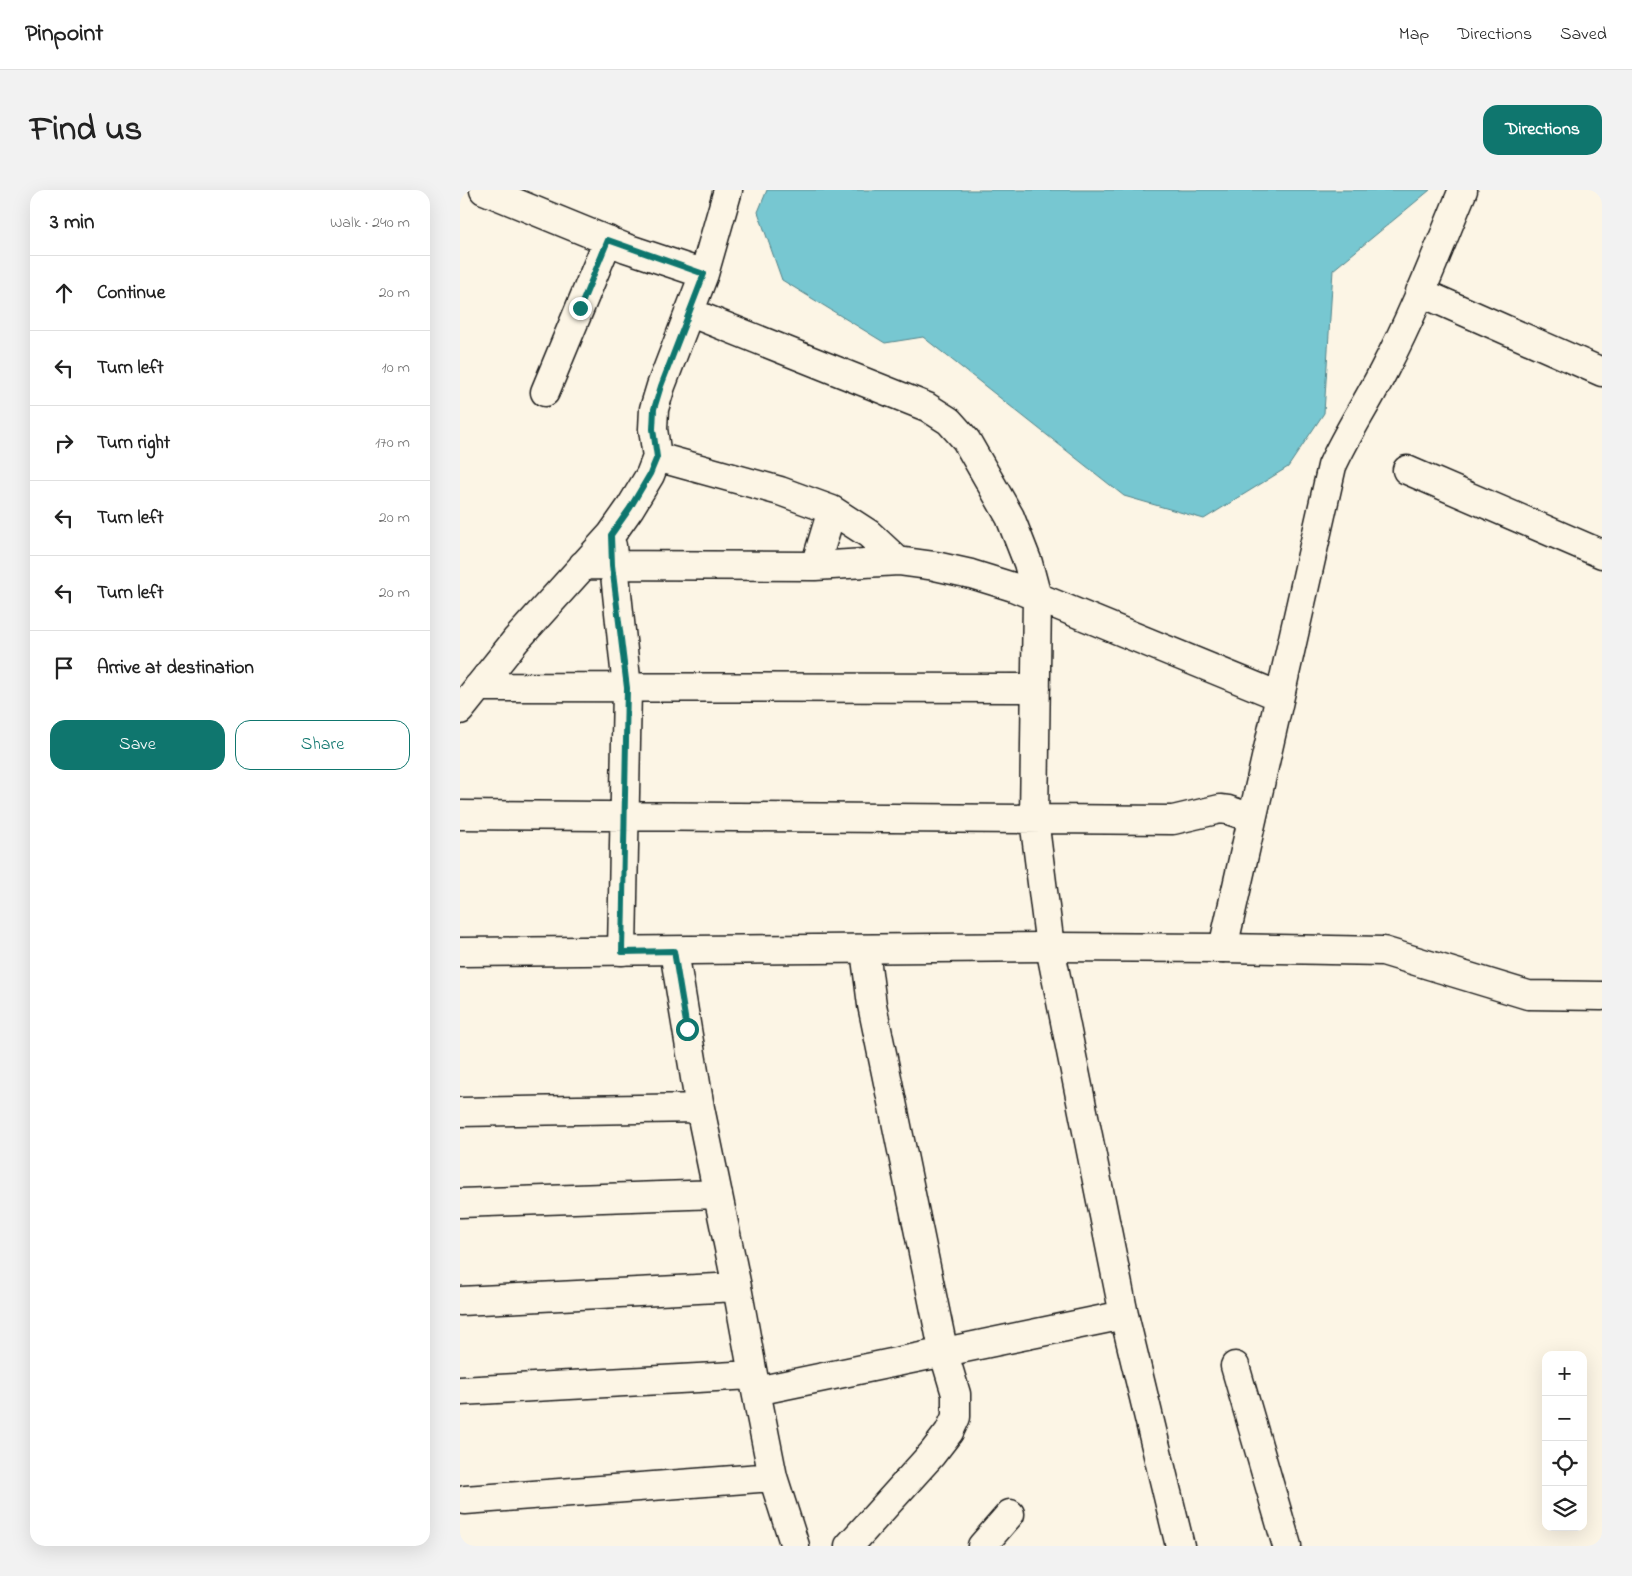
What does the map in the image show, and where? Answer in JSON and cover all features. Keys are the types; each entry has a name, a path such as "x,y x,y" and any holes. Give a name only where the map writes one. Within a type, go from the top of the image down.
{"street":[{"path":"484,190 608,240 704,274"},
{"path":"460,710 516,640 611,535 650,474 657,457 653,429 654,409 704,274 728,190"},
{"path":"1222,948 1332,466 1347,433 1385,369 1463,190"},
{"path":"546,392 608,240"},
{"path":"1420,292 1602,372"},
{"path":"690,312 926,407 949,421 966,440 1010,517 1028,563 1037,597 1034,819 1050,947 1124,1315 1180,1546"},
{"path":"657,457 780,491 832,510 869,534 898,561"},
{"path":"1407,470 1602,554"},
{"path":"815,566 832,510"},
{"path":"611,535 612,565 627,688 622,952"},
{"path":"583,565 815,566 898,561 935,566 971,574 1013,587 1280,696"},
{"path":"478,687 1036,688"},
{"path":"460,815 1173,820 1220,809 1252,818"},
{"path":"460,952 1050,947 1384,951 1528,996 1602,996"},
{"path":"850,1546 932,1454 949,1432 956,1417 956,1394 944,1354 872,1006 865,950"},
{"path":"674,951 700,1108 738,1288 754,1383 773,1477 795,1546"},
{"path":"460,1112 700,1108"},
{"path":"460,1203 718,1194"},
{"path":"460,1302 738,1288"},
{"path":"460,1391 754,1383 944,1354 1124,1315"},
{"path":"1235,1366 1287,1546"},
{"path":"465,1500 773,1477"},
{"path":"982,1546 1010,1514"}],"water":[{"path":"767,190 1430,190 1333,270 1324,413 1288,467 1204,519 1124,496 923,337 885,343 782,280 758,212"}],"route":[{"path":"580,308 608,240 626,248 704,274 654,409 653,429 657,457 650,474 630,508 611,535 612,565 627,688 622,952 674,951 687,1029"}]}
